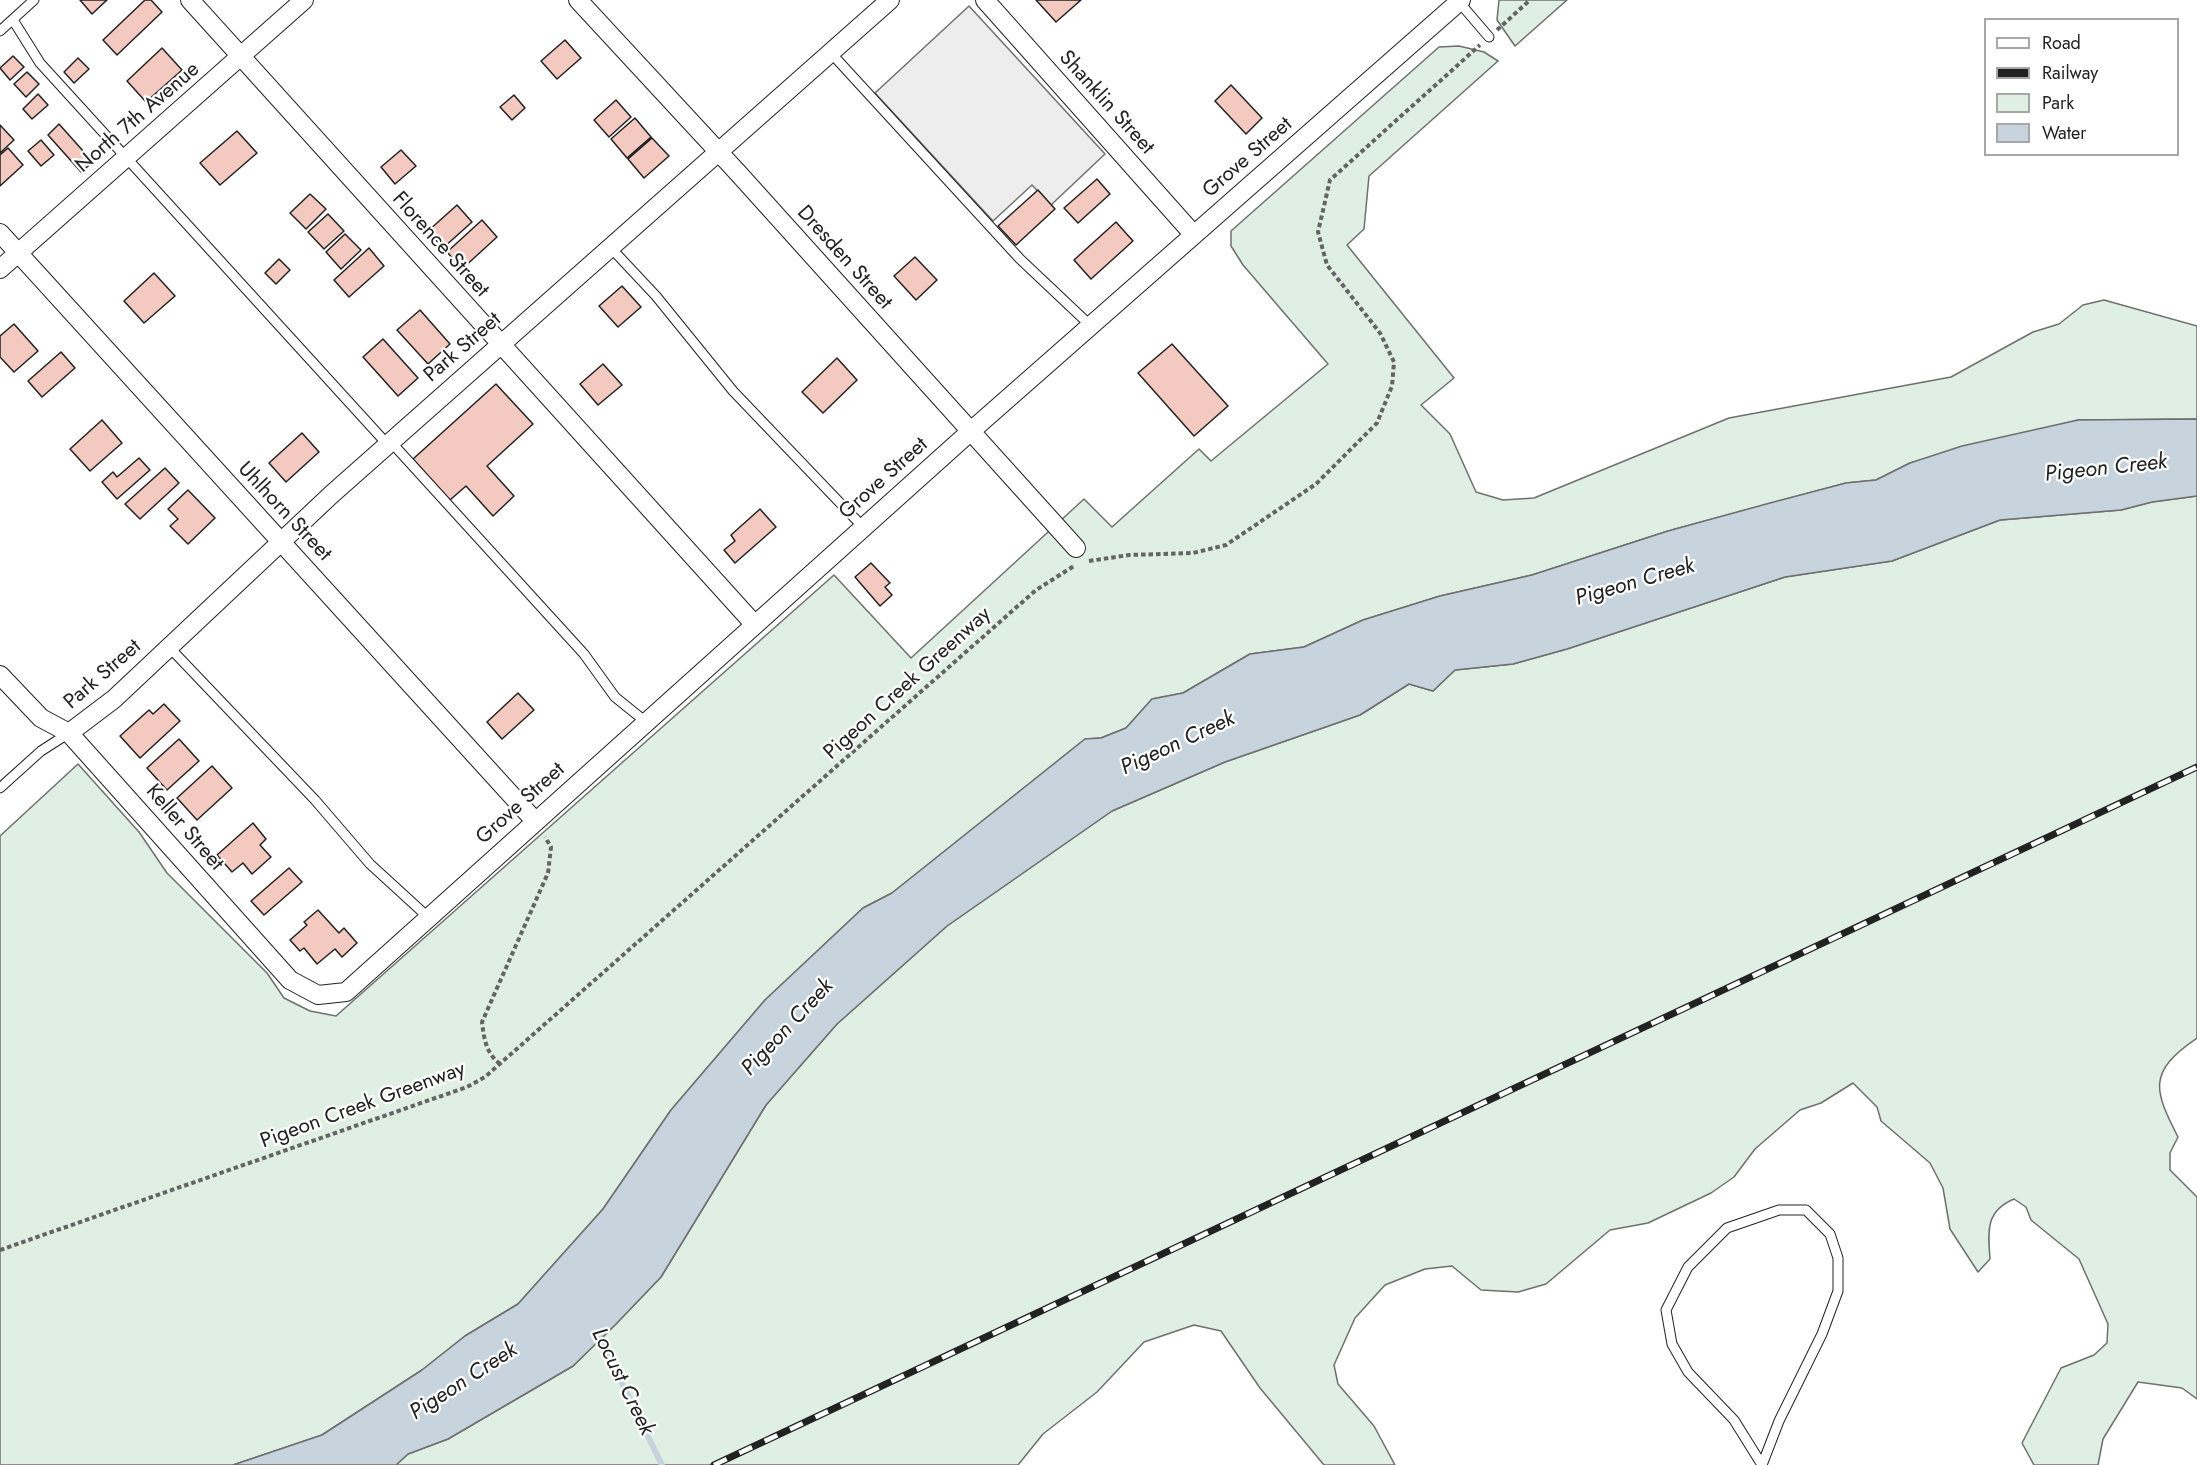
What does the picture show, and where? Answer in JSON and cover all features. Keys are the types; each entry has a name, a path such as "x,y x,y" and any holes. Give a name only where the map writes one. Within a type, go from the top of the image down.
{"street":[{"name":"Florence Street","path":"190,0 755,625"},
{"name":"North 7th Avenue","path":"0,268 304,0"},
{"name":"Dresden Street","path":"578,0 1076,548"},
{"name":"Park Street","path":"69,734 114,699 389,443 890,0"},
{"name":"Shanklin Street","path":"985,0 1194,235"},
{"name":"Grove Street","path":"339,994 346,992 971,432 1460,1"},
{"name":"Uhlhorn Street","path":"0,233 535,821"},
{"name":"Keller Street","path":"0,675 41,718 69,734 290,980 318,995 339,994"}],"lane":[{"path":"0,31 34,0"},
{"path":"1460,1 1489,36"},
{"path":"13,20 40,63 584,654 615,697 646,722"},
{"path":"831,53 1020,259 1092,327"},
{"path":"611,248 656,296 734,391 864,528"},
{"path":"169,647 315,800 370,864 429,918"},
{"path":"0,788 41,751 69,734"},
{"path":"1779,1210 1806,1210 1830,1233 1838,1258 1838,1291 1822,1334 1779,1421 1762,1465 1734,1420 1688,1372 1672,1344 1666,1310 1688,1267 1727,1228 1779,1210"}],"path":[{"name":"Pigeon Creek Greenway","path":"0,1250 467,1087 500,1064 1048,582 1065,570 1090,560 1129,555 1193,553 1226,544 1316,484 1377,423 1392,386 1394,362 1380,333 1327,265 1318,232 1330,180 1530,0"},
{"path":"500,1064 493,1059 485,1044 482,1022 548,873 551,847 535,821"}],"green space":[{"path":"1499,0 1567,0 1515,46 1497,20"},
{"path":"1459,46 1484,52 1498,61 1369,176 1364,229 1347,245 1454,378 1421,405 1450,434 1476,492 1503,500 1534,498 1729,418 1951,377 2033,332 2059,324 2083,305 2104,300 2197,326 2197,419 2078,420 1910,463 1876,480 1846,483 1668,531 1532,575 1440,596 1363,620 1304,647 1250,654 1183,693 1152,699 1126,728 1101,738 1085,739 892,893 863,908 765,1000 671,1110 603,1209 518,1304 465,1336 422,1370 322,1435 233,1465 0,1465 0,836 78,764 139,832 167,873 267,973 284,998 310,1011 336,1016 834,575 911,658 1084,499 1112,527 1199,449 1211,461 1328,364 1243,265 1231,246 1231,231 1439,47"},
{"path":"2197,496 2197,1038 2170,1061 2163,1072 2160,1094 2178,1137 2170,1153 2170,1170 2197,1197 2197,1399 2182,1388 2138,1382 2103,1439 2098,1465 2034,1465 2022,1443 2061,1368 2094,1355 2107,1343 2108,1324 2079,1259 2031,1220 2026,1207 2014,1199 1993,1216 1989,1231 1990,1259 1978,1272 1950,1229 1943,1188 1930,1163 1881,1121 1877,1107 1853,1083 1821,1103 1800,1110 1755,1149 1734,1177 1711,1193 1648,1223 1610,1230 1546,1284 1518,1292 1481,1290 1452,1266 1425,1269 1385,1285 1355,1318 1334,1365 1338,1384 1374,1426 1395,1465 1324,1465 1260,1388 1221,1331 1194,1325 1144,1342 1097,1392 1043,1434 1018,1465 396,1465 408,1454 448,1439 573,1366 661,1277 766,1105 837,1024 947,926 1112,811 1225,762 1360,715 1409,684 1433,691 1455,670 1513,664 1567,649 1785,577 1892,561 2000,520 2121,510 2152,502"}],"shaded area":[{"path":"969,6 1105,154 1051,205 1032,185 993,221 875,93"}],"water":[{"name":"Pigeon Creek","path":"2197,419 2197,496 2152,502 2121,510 2000,520 1892,561 1785,577 1567,649 1513,664 1455,670 1433,691 1409,684 1360,715 1225,762 1112,811 947,926 837,1024 766,1105 661,1277 573,1366 448,1439 408,1454 396,1465 233,1465 322,1435 422,1370 465,1336 518,1304 603,1209 671,1110 765,1000 863,908 892,893 1085,739 1101,738 1126,728 1152,699 1183,693 1250,654 1304,647 1363,620 1440,596 1532,575 1668,531 1770,503 1846,483 1876,480 1910,463 1962,446 2078,420"}],"building":[{"path":"80,0 107,0 92,14"},
{"path":"145,0 151,0 162,12 117,55 103,40"},
{"path":"1036,0 1081,0 1056,22"},
{"path":"565,40 581,58 557,79 541,61"},
{"path":"162,48 182,70 146,102 127,81"},
{"path":"13,56 24,67 10,80 0,68"},
{"path":"78,58 89,69 74,83 64,72"},
{"path":"27,72 39,84 26,97 14,84"},
{"path":"1231,85 1262,118 1246,134 1215,101"},
{"path":"38,94 48,105 32,119 23,109"},
{"path":"514,95 525,108 512,120 500,107"},
{"path":"616,100 631,117 609,137 594,120"},
{"path":"635,118 651,137 627,158 611,139"},
{"path":"59,124 93,162 81,172 48,135"},
{"path":"0,125 14,140 0,153"},
{"path":"237,131 257,153 220,185 200,163"},
{"path":"652,138 669,156 644,178 628,159"},
{"path":"41,140 54,155 41,166 28,151"},
{"path":"8,148 23,165 0,186 0,155"},
{"path":"401,150 416,166 395,184 381,167"},
{"path":"1097,179 1110,194 1078,223 1064,208"},
{"path":"1038,190 1055,209 1016,245 998,226"},
{"path":"310,194 326,209 306,229 290,213"},
{"path":"457,205 472,222 443,248 428,231"},
{"path":"328,214 344,231 324,249 308,232"},
{"path":"482,220 497,237 462,269 447,252"},
{"path":"1116,222 1133,241 1091,279 1074,260"},
{"path":"345,234 361,250 341,269 326,252"},
{"path":"369,248 384,266 349,297 334,280"},
{"path":"915,257 937,280 916,300 894,276"},
{"path":"279,259 290,270 276,284 265,273"},
{"path":"154,273 175,296 144,323 124,301"},
{"path":"622,286 641,307 618,327 599,306"},
{"path":"420,310 450,344 428,364 397,330"},
{"path":"14,324 38,351 14,372 0,357 0,336"},
{"path":"383,339 418,378 398,396 363,357"},
{"path":"1172,344 1228,406 1194,436 1138,373"},
{"path":"61,352 75,368 42,397 28,381"},
{"path":"837,358 857,380 823,413 802,392"},
{"path":"603,364 622,385 598,405 580,384"},
{"path":"496,384 533,424 487,466 514,496 493,516 466,486 450,500 413,459"},
{"path":"102,420 122,443 90,471 70,449"},
{"path":"302,433 319,452 286,482 269,463"},
{"path":"139,458 150,470 117,499 102,482 113,472 117,477"},
{"path":"165,468 179,483 140,519 125,504"},
{"path":"188,490 215,518 188,544 170,526 178,519 168,509"},
{"path":"760,509 776,527 735,563 724,550 735,541 731,535"},
{"path":"871,563 890,583 885,587 892,595 880,606 855,577"},
{"path":"518,693 534,710 502,739 487,722"},
{"path":"164,704 180,721 140,758 120,736 149,710 153,714"},
{"path":"179,739 199,761 167,790 147,768"},
{"path":"212,766 232,788 197,820 177,798"},
{"path":"253,823 266,839 260,845 271,857 252,874 243,863 232,872 217,855"},
{"path":"289,868 302,882 264,915 251,901"},
{"path":"318,910 339,933 344,928 357,943 342,957 335,949 317,964 304,948 300,951 290,940 307,925 304,922"}],"waterway":[{"name":"Locust Creek","path":"598,1334 662,1465"}],"railway":[{"path":"714,1465 2197,767"}]}
